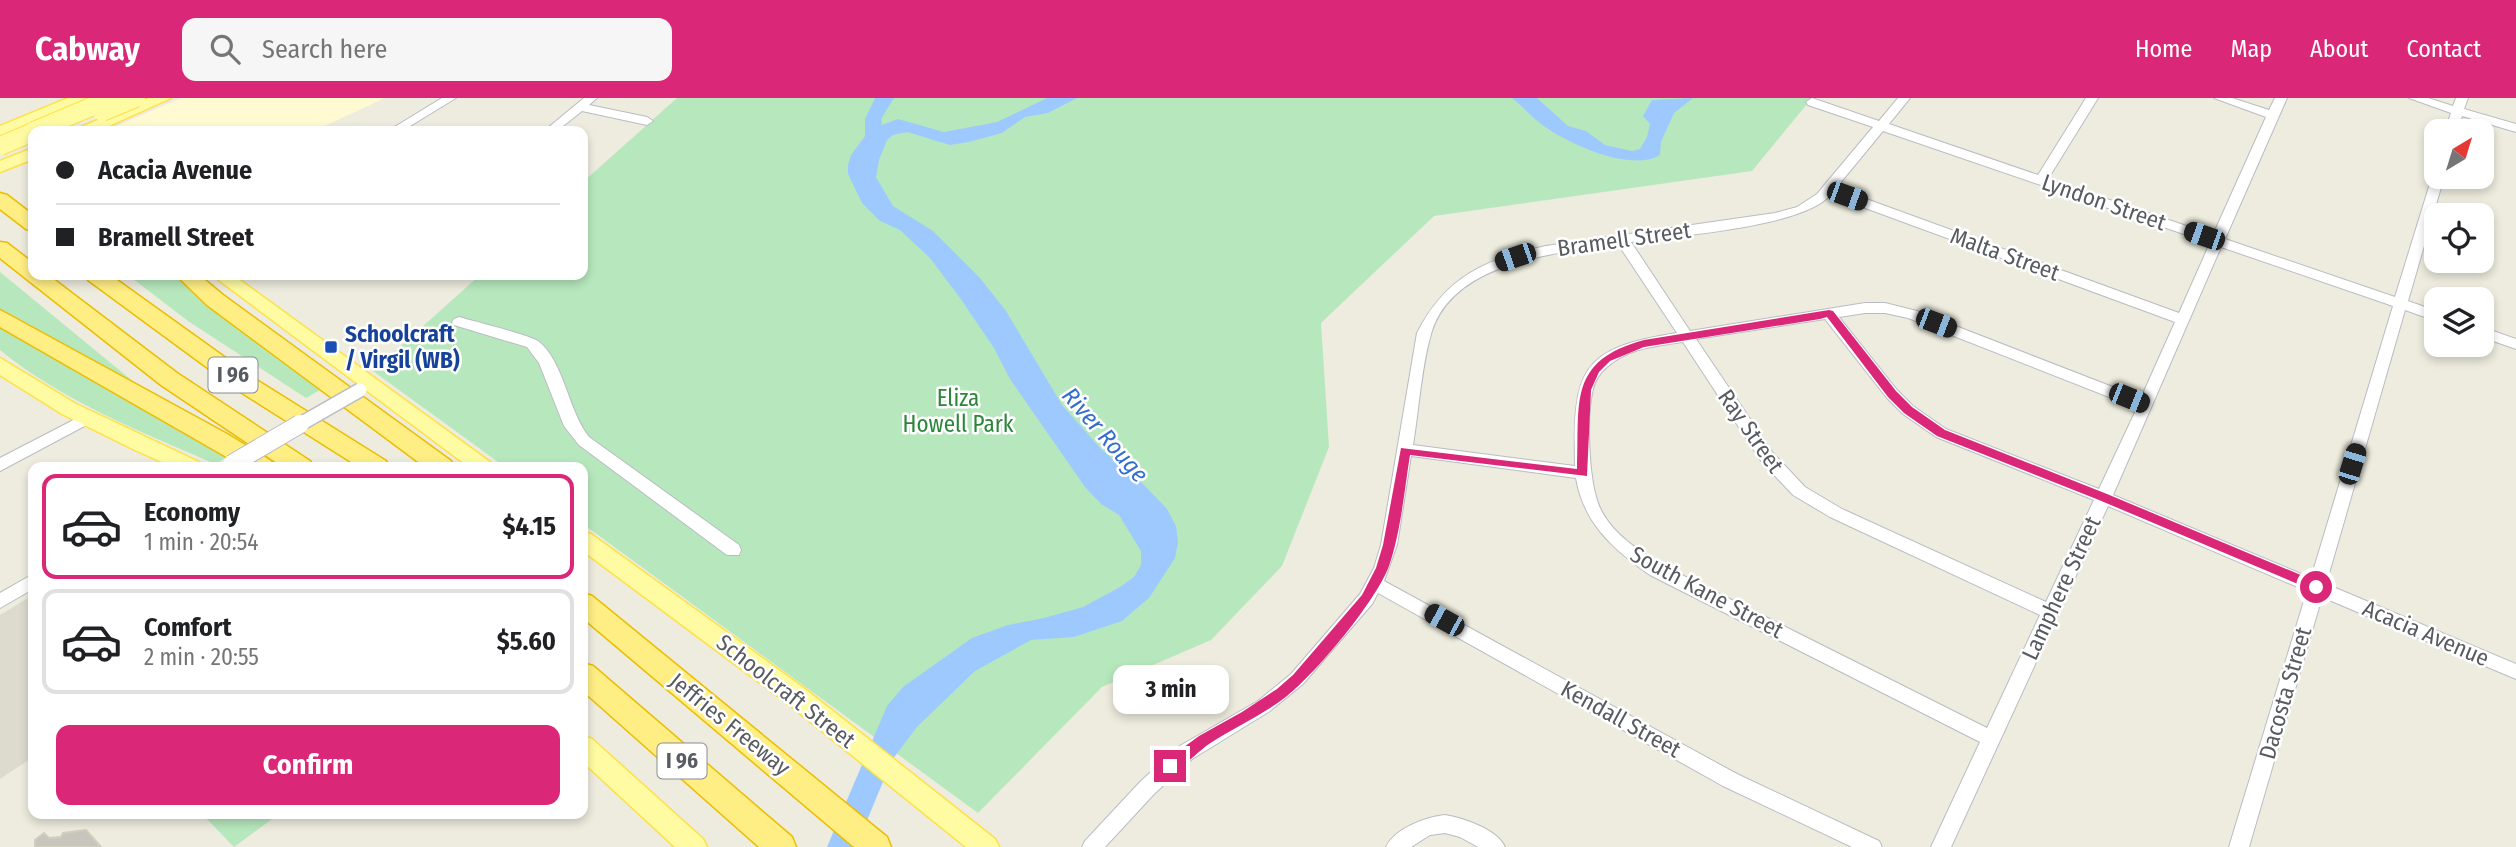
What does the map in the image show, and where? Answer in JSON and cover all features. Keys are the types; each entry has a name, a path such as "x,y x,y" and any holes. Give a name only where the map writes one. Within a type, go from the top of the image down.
{"highway":[{"path":"0,199 28,221"},
{"name":"I 96","path":"0,248 28,269"},
{"name":"I 96","path":"42,280 169,379 294,462"},
{"name":"I 96","path":"103,280 235,377 369,462"},
{"path":"192,280 215,300 435,462"},
{"path":"0,317 254,462"},
{"name":"Jeffries Freeway","path":"588,607 876,847"},
{"name":"I 96","path":"588,678 781,847"}],"main road":[{"path":"84,98 74,111 82,122 113,120"},
{"path":"3,122 84,98"},
{"path":"48,126 112,98"},
{"path":"70,126 136,98"},
{"path":"98,126 163,98"},
{"path":"3,122 28,139"},
{"path":"0,146 28,134"},
{"path":"10,167 28,147"},
{"path":"10,167 28,156"},
{"path":"230,280 364,387 476,462"},
{"path":"0,365 32,387 87,418 181,462"},
{"name":"Schoolcraft Street","path":"588,544 796,696 982,844"},
{"path":"588,752 694,847"}],"street":[{"path":"402,126 450,98"},
{"path":"556,126 591,98"},
{"name":"Bramell Street","path":"1092,847 1185,752 1264,706 1297,679 1358,609 1374,583 1389,545 1424,333 1435,310 1454,290 1481,271 1515,257 1791,214 1813,204 1828,190 1904,98"},
{"path":"2041,180 2092,98"},
{"path":"2220,98 2273,115"},
{"name":"Lamphere Street","path":"1941,847 2145,405 2281,98"},
{"path":"2415,98 2459,104 2516,128"},
{"name":"Lyndon Street","path":"1812,102 2424,312"},
{"path":"580,107 647,121"},
{"name":"Dacosta Street","path":"2239,847 2435,189"},
{"name":"Malta Street","path":"1828,190 2181,319"},
{"name":"Ray Street","path":"1622,239 1767,457 1799,491 1836,513 2050,612"},
{"name":"South Kane Street","path":"1991,738 1640,560 1614,539 1596,518 1585,495 1583,473 1586,390 1594,370 1606,359 1626,348 1872,308 1912,314 2145,405"},
{"name":"Acacia Avenue","path":"1829,314 1892,394 1922,421 1959,442 2103,497 2516,672"},
{"path":"459,322 532,344 546,361 572,426 583,441 733,550"},
{"path":"2494,336 2516,344"},
{"path":"236,462 364,387"},
{"path":"0,465 87,418"},
{"path":"1405,450 1583,473"},
{"name":"Kendall Street","path":"1374,583 1730,779 1872,847"},
{"path":"0,601 28,584"},
{"path":"1396,847 1424,827 1445,824 1459,826 1495,847"}],"shaded area":[{"path":"181,98 385,98 325,126 117,126"},
{"path":"28,598 28,760 0,779 0,615"}],"green space":[{"name":"Eliza Howell Park","path":"677,98 1812,98 1752,171 1434,216 1321,323 1329,447 1282,566 1211,640 1102,687 978,813 588,528 588,462 498,462 373,371 474,280 588,280 588,178"},
{"path":"0,272 135,383 132,385 0,309"},
{"path":"135,280 179,280 320,390 306,398 188,321"},
{"path":"0,327 237,462 224,459 210,462 131,427 50,385 0,350"},
{"path":"207,819 272,819 234,847"}],"water":[{"path":"875,98 894,98 881,119 882,125 898,119 944,132 997,122 1047,98 1077,98 1048,113 1025,117 1002,133 969,142 950,145 907,132 893,135 887,140 876,177 893,206 933,231 980,278 1006,311 1062,405 1102,450 1141,482 1167,509 1176,526 1178,542 1175,558 1149,598 1122,621 1074,637 1031,640 975,671 917,727 892,760 856,847 827,847 887,706 903,687 972,638 1008,625 1083,607 1134,577 1141,565 1141,551 1119,515 1101,504 1085,487 1010,379 994,348 930,258 900,230 880,221 862,203 848,174 848,165 851,155 865,136 865,119"},
{"path":"1512,98 1537,98 1568,126 1586,131 1605,145 1632,151 1640,149 1647,137 1650,124 1643,116 1652,100 1693,98 1674,113 1661,142 1660,155 1648,160 1633,160 1599,153 1552,132"}],"building":[{"path":"86,830 101,847 35,847 35,840 44,833 49,838"}],"place":[{"name":"Schoolcraft / Virgil (WB)","path":"331,347"}],"route":[{"path":"1170,766 1185,752 1282,693 1366,599 1382,568 1389,545 1405,450 1583,473 1586,390 1589,379 1600,364 1616,352 1644,343 1820,315 1829,314 1892,394 1908,410 1941,433 2103,497 2316,587"}],"water label":[{"name":"River Rouge","path":"1105,435"}]}
